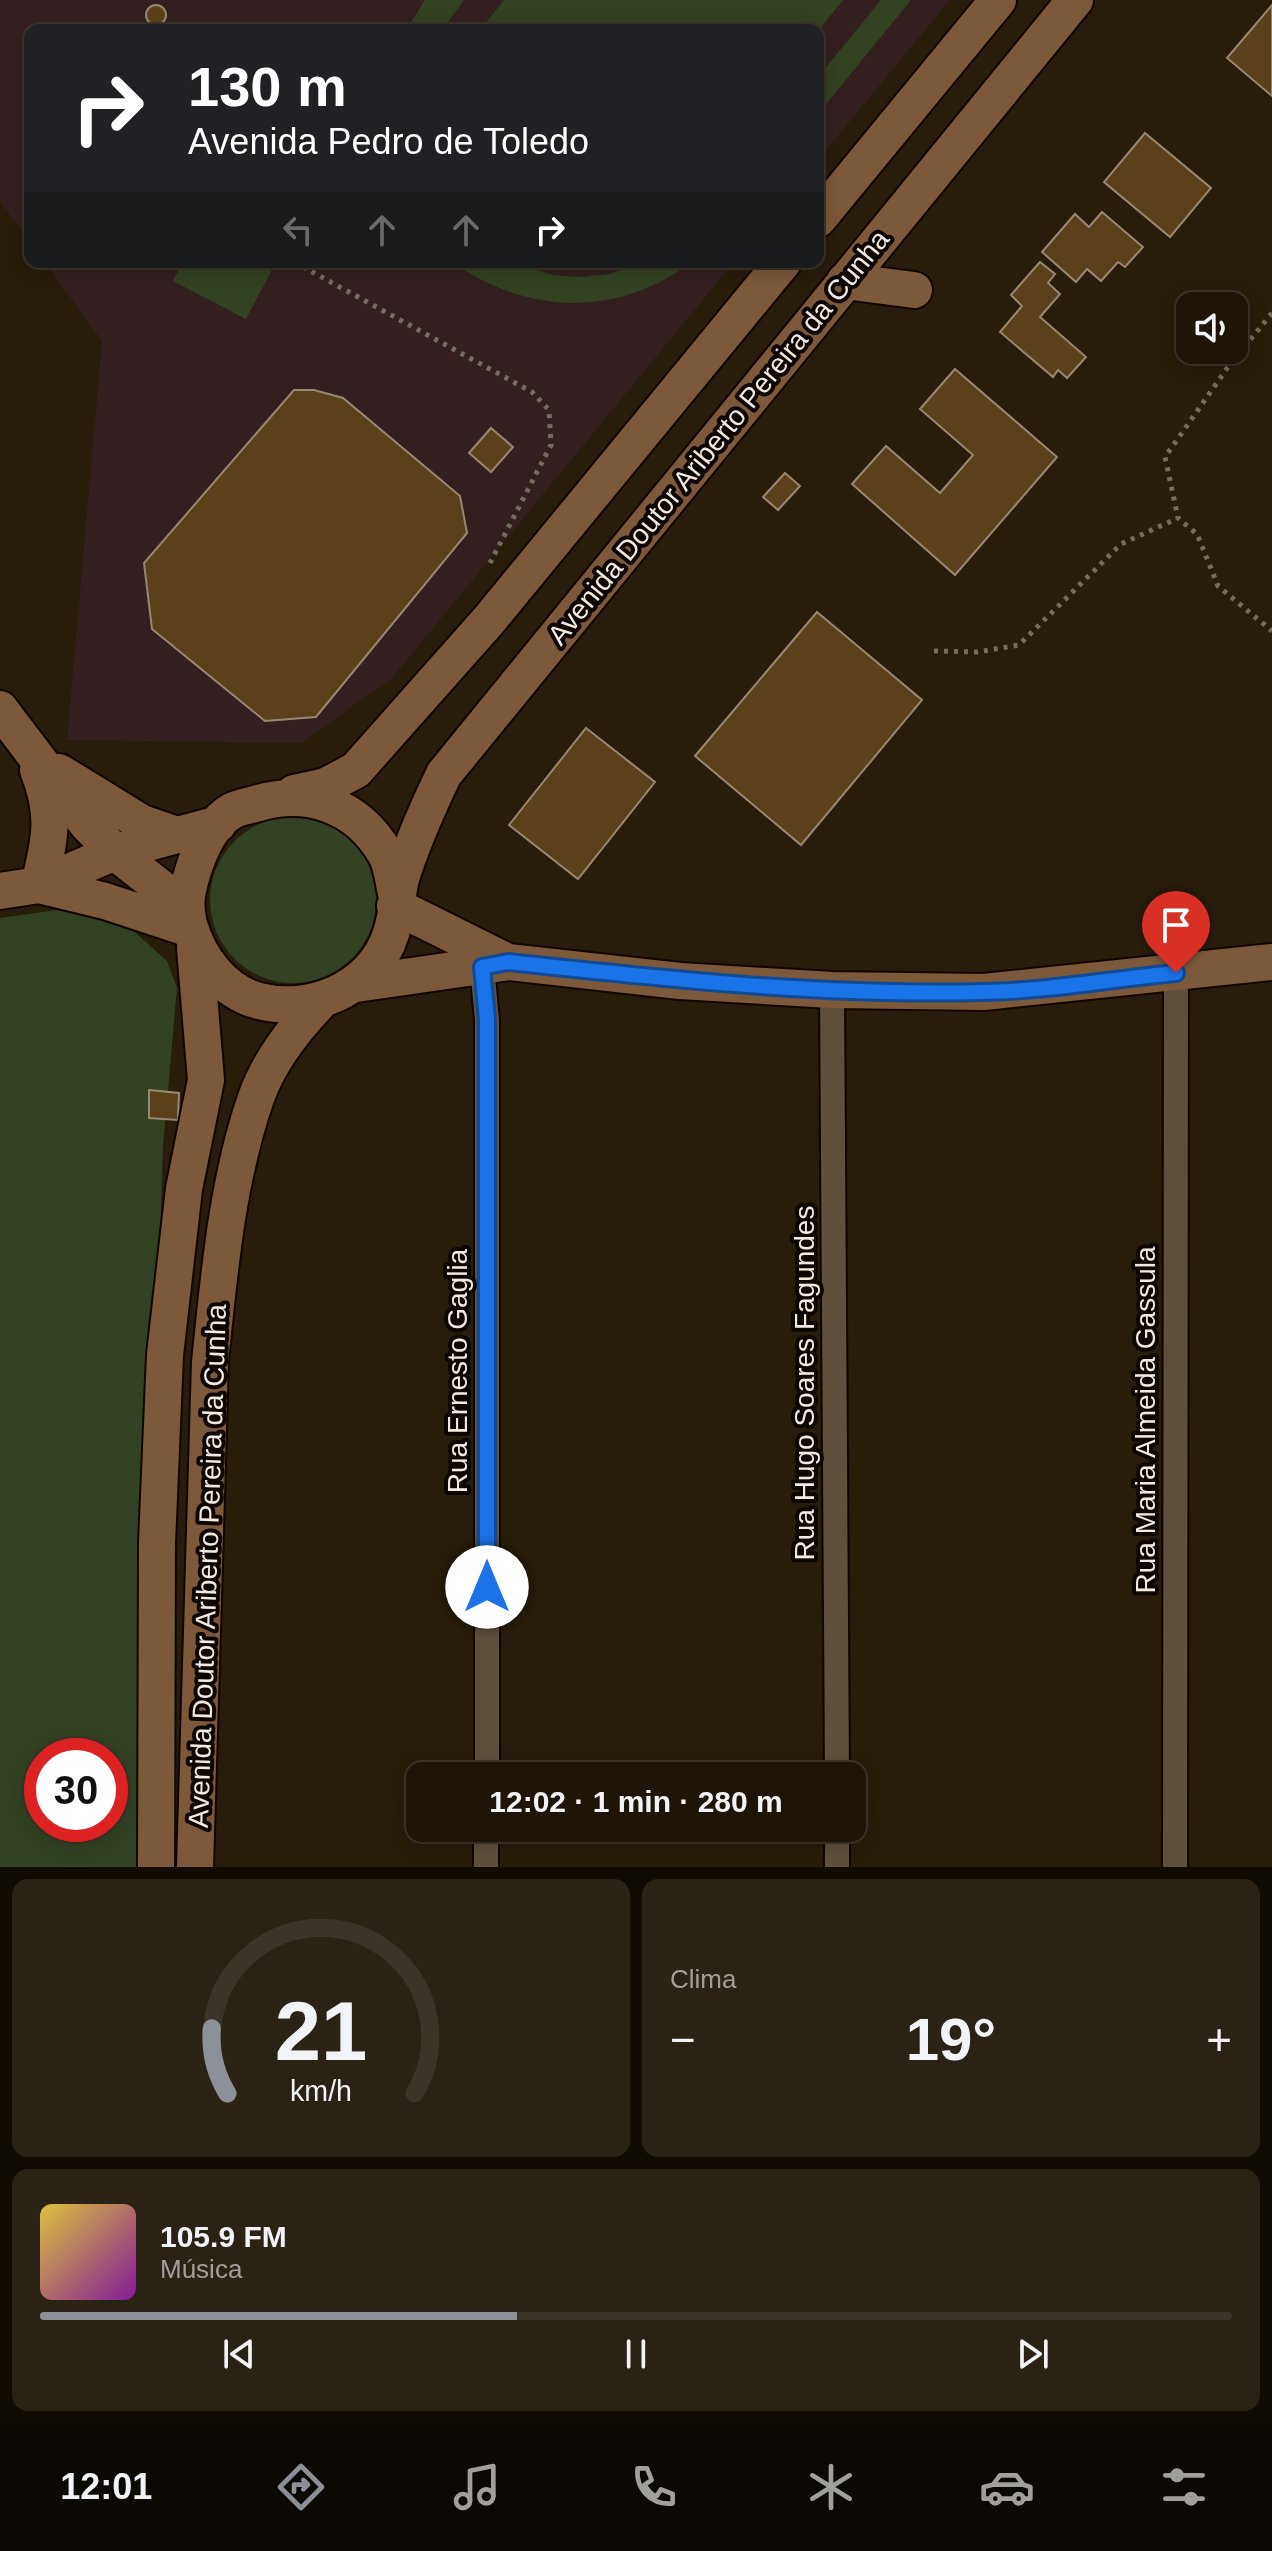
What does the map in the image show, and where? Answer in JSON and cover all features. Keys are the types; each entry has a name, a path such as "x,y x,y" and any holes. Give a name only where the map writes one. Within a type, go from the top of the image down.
{"main road":[{"path":"824,212 998,0"},
{"name":"Avenida Doutor Ariberto Pereira da Cunha","path":"396,900 416,831 444,774 1075,0"},
{"path":"190,926 202,845 218,824 232,811 326,786 356,770 489,620 778,268"},
{"path":"845,281 914,290"},
{"path":"0,709 87,824 190,926 217,977 254,1000 282,1006 320,1002 356,984 495,964 680,981 832,990 984,992 1272,962"},
{"path":"32,754 142,823 177,835"},
{"path":"32,754 50,800 51,840 39,885"},
{"path":"280,796 327,801 357,818 386,854 396,900 394,923 384,951 356,984"},
{"path":"0,891 39,885 115,852 218,824"},
{"path":"39,885 190,926"},
{"path":"396,900 495,964"},
{"name":"Avenida Doutor Ariberto Pereira da Cunha","path":"156,1867 157,1543 165,1355 184,1189 206,1080 190,926"},
{"name":"Avenida Doutor Ariberto Pereira da Cunha","path":"195,1867 210,1362 219,1279 238,1171 256,1096 291,1032 320,1002"}],"street":[{"name":"Rua Ernesto Gaglia","path":"487,1762 487,1020 495,964"},
{"name":"Rua Maria Almeida Gassula","path":"1175,1867 1176,973"},
{"name":"Rua Hugo Soares Fagundes","path":"832,990 837,1762"},
{"path":"486,1842 486,1867"},
{"path":"837,1842 837,1867"}],"path":[{"path":"305,268 532,392 549,410 551,445 488,567"},
{"path":"1272,313 1228,367 1165,457 1178,518 1197,534 1218,586 1272,631"},
{"path":"934,651 977,652 1019,645 1121,544 1178,518"}],"shaded area":[{"path":"0,0 950,0 824,153 824,24 24,24 24,234 0,202"},
{"path":"48,268 729,268 392,678 301,743 67,740 102,341"}],"green space":[{"path":"425,0 464,0 446,24 410,24"},
{"path":"504,0 843,0 824,24 485,24"},
{"path":"881,0 911,0 824,107 824,70"},
{"path":"180,268 273,268 246,319 173,281"},
{"path":"462,268 530,268 553,275 581,277 609,274 627,268 682,268 634,293 603,301 572,303 542,300 481,280"},
{"path":"293,817 325,823 352,841 370,868 376,900 370,932 352,959 325,977 293,983 261,977 234,959 216,932 210,900 216,868 234,841 261,823"},
{"path":"57,910 128,926 167,961 177,988 163,1147 141,1867 0,1867 0,918"}],"building":[{"path":"1272,5 1272,96 1227,58"},
{"path":"152,6 160,6 165,11 165,19 160,24 152,24 147,19 147,11"},
{"path":"1145,133 1211,188 1170,237 1104,182"},
{"path":"1102,212 1143,247 1125,267 1118,262 1101,281 1087,269 1076,282 1042,252 1075,214 1089,227"},
{"path":"1040,262 1055,274 1048,283 1060,294 1040,317 1086,357 1067,378 1058,370 1053,377 1000,332 1022,306 1011,295"},
{"path":"955,369 1057,457 955,575 852,484 886,446 940,493 973,455 920,409"},
{"path":"294,390 314,390 343,398 460,496 467,533 316,717 265,721 152,629 144,563"},
{"path":"491,428 513,447 491,472 469,453"},
{"path":"785,473 800,486 778,510 763,497"},
{"path":"817,612 922,700 801,845 695,756"},
{"path":"586,728 655,782 578,879 509,825"},
{"path":"149,1090 179,1093 178,1120 149,1118"}],"route":[{"path":"487,1587 487,1020 482,967 508,962 680,981 832,990 984,992 1176,973"}]}
